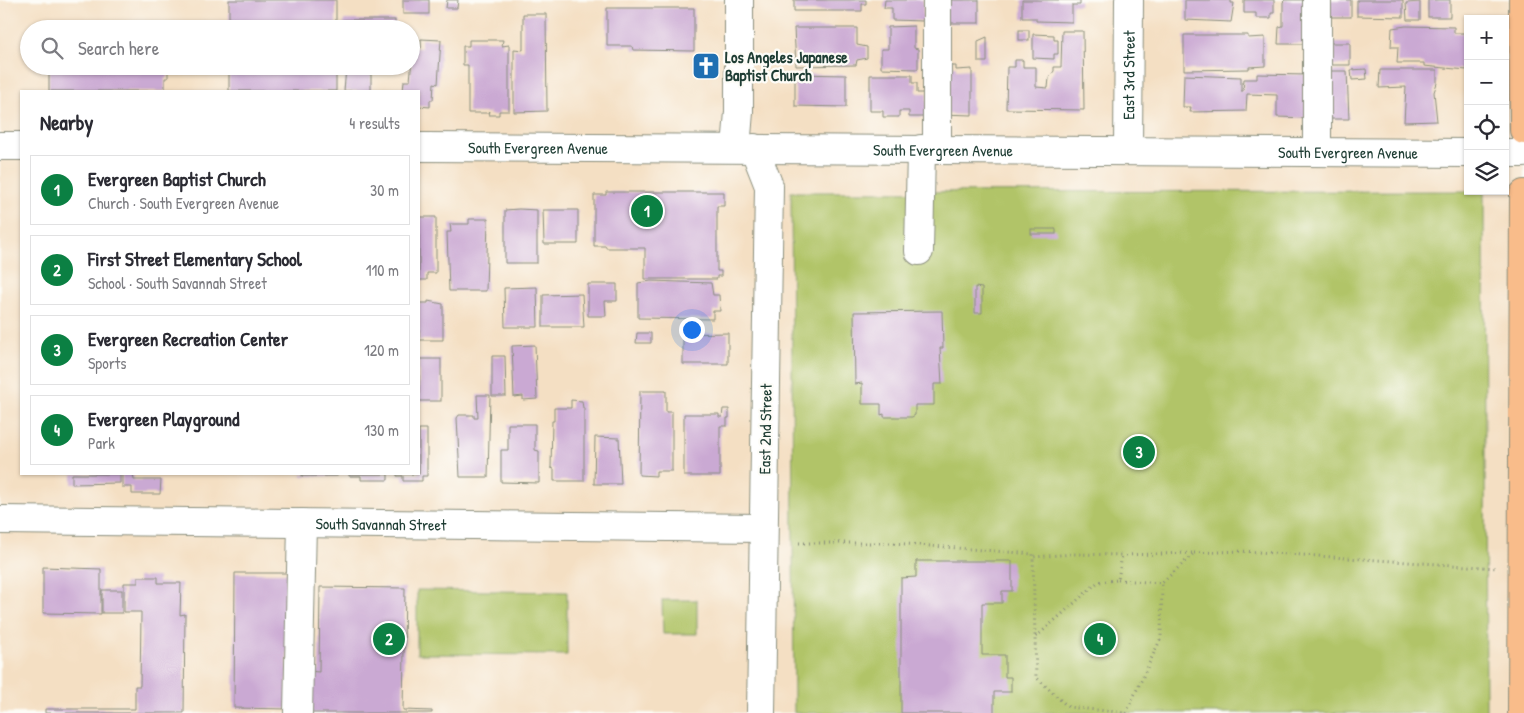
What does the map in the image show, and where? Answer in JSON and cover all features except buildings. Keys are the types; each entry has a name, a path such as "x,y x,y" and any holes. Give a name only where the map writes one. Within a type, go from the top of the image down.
{"main road":[{"path":"1523,0 1524,130"},
{"path":"1522,713 1524,194"}],"street":[{"name":"East 2nd Street","path":"739,0 739,112 745,148 769,186 761,713"},
{"path":"919,251 929,149 937,0"},
{"name":"East 3rd Street","path":"1128,150 1129,0"},
{"path":"1316,0 1317,152"},
{"path":"0,146 20,146"},
{"name":"South Evergreen Avenue","path":"420,147 1464,153"},
{"path":"1509,153 1524,153"},
{"name":"South Savannah Street","path":"0,520 763,528"},
{"path":"298,713 302,523"}],"path":[{"path":"799,542 893,544 1033,554 1036,677 1068,707 1126,713 1161,638 1162,583 1194,553"},
{"path":"1033,557 1074,554 1122,555 1252,551 1523,570"},
{"path":"1118,580 1122,555"},
{"path":"1036,637 1098,582 1118,580 1162,583"}],"green space":[{"path":"1464,191 1464,195 1484,195 1486,713 794,713 791,192"},
{"path":"417,590 567,592 567,655 417,654"},
{"path":"662,600 697,600 697,634 663,634"}],"place":[{"name":"Los Angeles Japanese Baptist Church","path":"706,66"},
{"name":"Evergreen Baptist Church","path":"647,211"},
{"name":"Evergreen Recreation Center","path":"1139,452"},
{"name":"First Street Elementary School","path":"389,639"},
{"name":"Evergreen Playground","path":"1100,639"}]}
